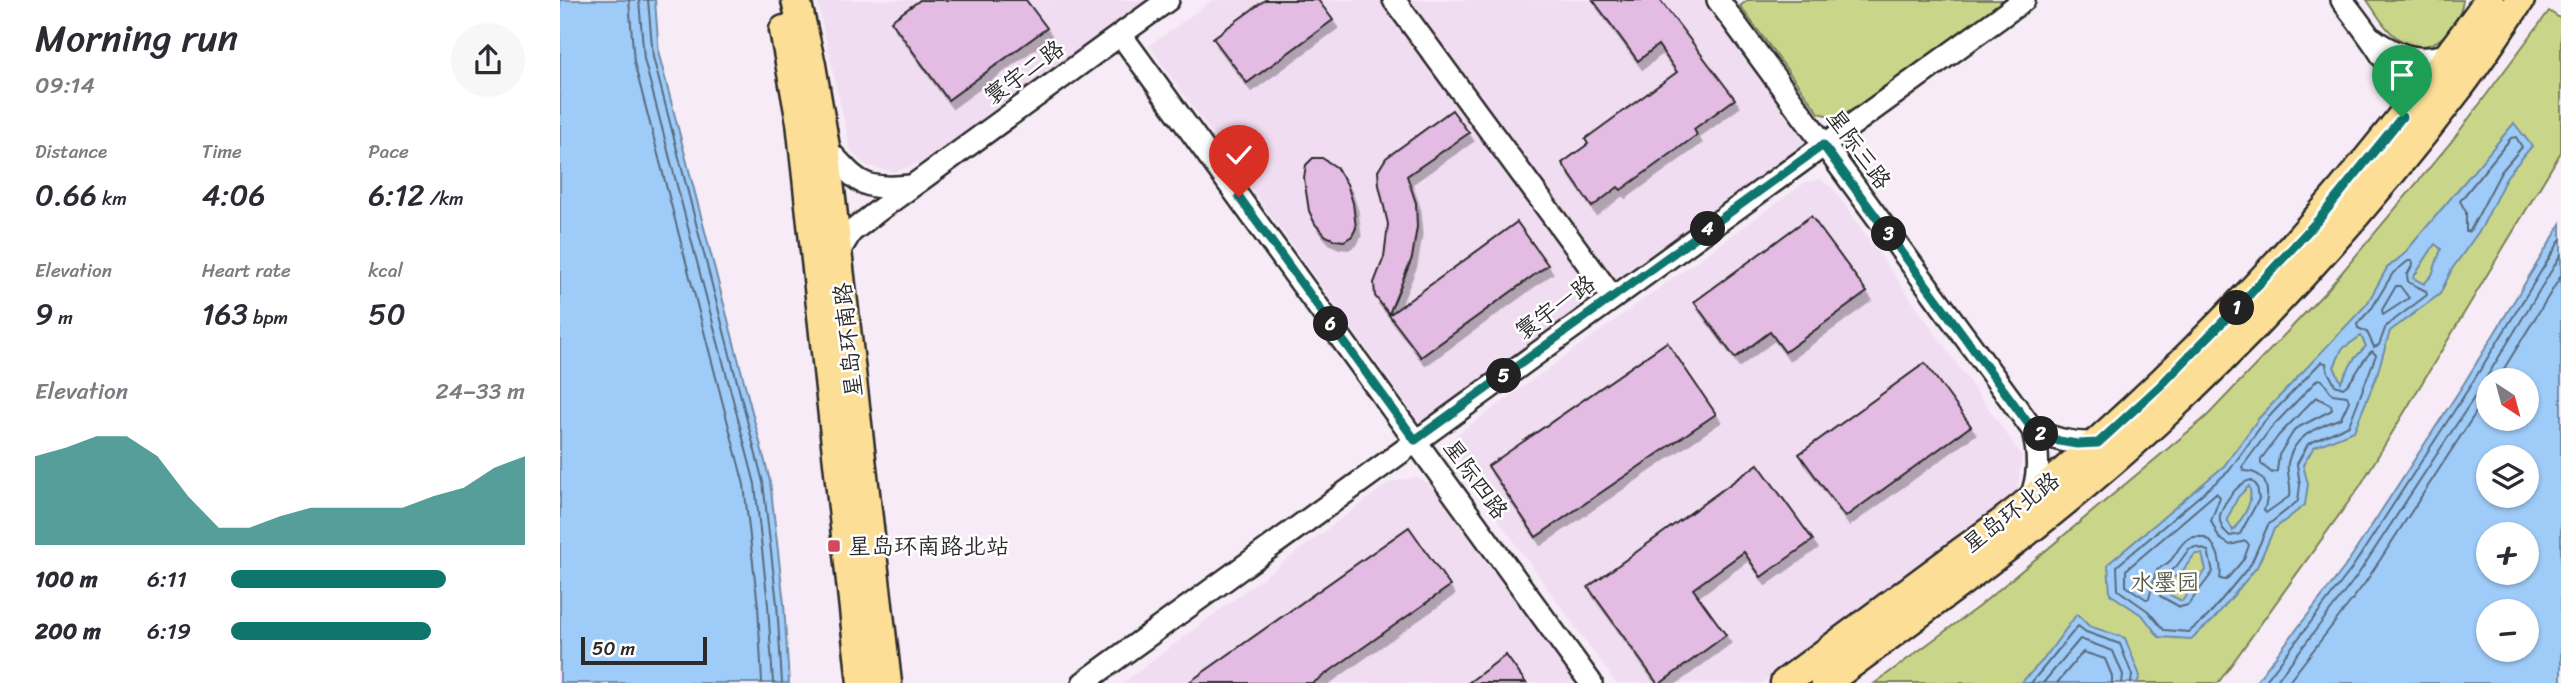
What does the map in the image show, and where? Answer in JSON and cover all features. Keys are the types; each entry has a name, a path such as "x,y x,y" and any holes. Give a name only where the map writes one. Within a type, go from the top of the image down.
{"main road":[{"name":"星岛环南路","path":"776,0 784,28 801,122 862,683"},
{"name":"星岛环南路","path":"796,0 811,65 825,147 887,683"},
{"name":"星岛环北路","path":"1785,683 2029,502 2160,386 2320,218 2402,117 2489,0"},
{"name":"星岛环北路","path":"1825,683 1986,564 2158,421 2283,296 2383,182 2458,89 2516,1"}],"street":[{"name":"寰宇二路","path":"838,253 852,232 911,186 1168,0"},
{"path":"1394,0 1613,298"},
{"name":"星际三路","path":"1718,0 2033,430 2039,470 2029,502"},
{"name":"寰宇一路","path":"1083,683 2024,0"},
{"path":"2342,0 2369,36 2403,98 2402,117"},
{"name":"星际四路","path":"1121,35 1591,683"},
{"path":"2369,36 2391,51 2409,57 2439,57 2452,52"},
{"path":"825,147 866,186 911,186"},
{"path":"2033,430 2059,441 2098,443"}],"shaded area":[{"path":"817,0 1147,0 926,161 894,172 867,166 851,152"},
{"path":"1213,0 1384,0 1600,294 1422,426 1149,46"},
{"path":"1406,0 1709,0 1810,140 1615,282"},
{"path":"1820,179 1834,190 2022,456 2017,495 1762,683 1616,683 1476,489 1454,455 1455,436 1806,182"},
{"path":"1416,477 1430,484 1576,683 1123,683 1390,482"}],"green space":[{"path":"1748,0 2013,0 1846,121 1819,113 1740,6"},
{"path":"2367,0 2463,0 2461,10 2450,30 2434,43 2424,46 2413,45 2397,38"},
{"name":"水墨园","path":"2549,11 2561,19 2561,152 2360,486 2218,683 1875,683 1978,607 2207,416 2328,289 2452,141"}],"water":[{"path":"560,0 655,0 659,55 770,481 784,604 789,683 560,683"},
{"path":"2514,123 2532,146 2507,176 2482,227 2452,269 2440,294 2390,331 2376,378 2354,431 2314,447 2303,465 2308,484 2305,505 2274,529 2257,567 2213,620 2191,639 2159,637 2143,616 2110,594 2108,564 2224,466 2259,418 2367,304 2387,268 2403,255","holes":["2435,244 2441,249 2432,275 2424,284 2413,278","2361,336 2366,346 2354,359 2341,382 2334,367 2342,349","2249,486 2249,504 2233,531 2227,519 2238,497","2195,554 2202,554 2206,570 2182,601 2166,593 2168,581 2181,573"]},
{"path":"2561,224 2561,683 2255,683 2344,568 2463,385"},
{"path":"2077,614 2089,626 2125,638 2140,676 2137,683 2021,683 2043,660"}],"building":[{"path":"920,0 1026,0 1047,28 948,100 891,21"},
{"path":"1265,0 1318,0 1333,20 1247,83 1213,38"},
{"path":"1593,0 1660,0 1735,99 1694,129 1697,135 1621,190 1618,187 1592,207 1562,163 1588,144 1585,139 1677,72 1658,45 1638,61"},
{"path":"1452,110 1469,133 1407,176 1416,203 1417,227 1412,258 1389,314 1375,296 1374,283 1384,257 1388,224 1378,171 1386,158"},
{"path":"1313,158 1322,158 1336,167 1347,184 1356,228 1352,236 1344,241 1326,236 1315,224 1309,211 1304,178 1306,165"},
{"path":"1811,216 1867,292 1785,352 1770,332 1735,358 1694,302"},
{"path":"1517,222 1548,265 1421,357 1389,315"},
{"path":"1667,342 1716,414 1536,537 1488,466"},
{"path":"1925,363 1971,426 1845,517 1799,454"},
{"path":"1758,464 1813,540 1761,577 1744,552 1693,589 1726,635 1661,683 1657,683 1588,587"},
{"path":"1409,527 1450,586 1313,683 1188,683"},
{"path":"1506,655 1526,683 1468,683"}],"place":[{"name":"星岛环南路北站","path":"834,546"}],"route":[{"path":"1239,197 1415,440 1823,145 2033,430 2059,441 2098,443 2160,386 2250,294 2320,218 2402,117"}]}
